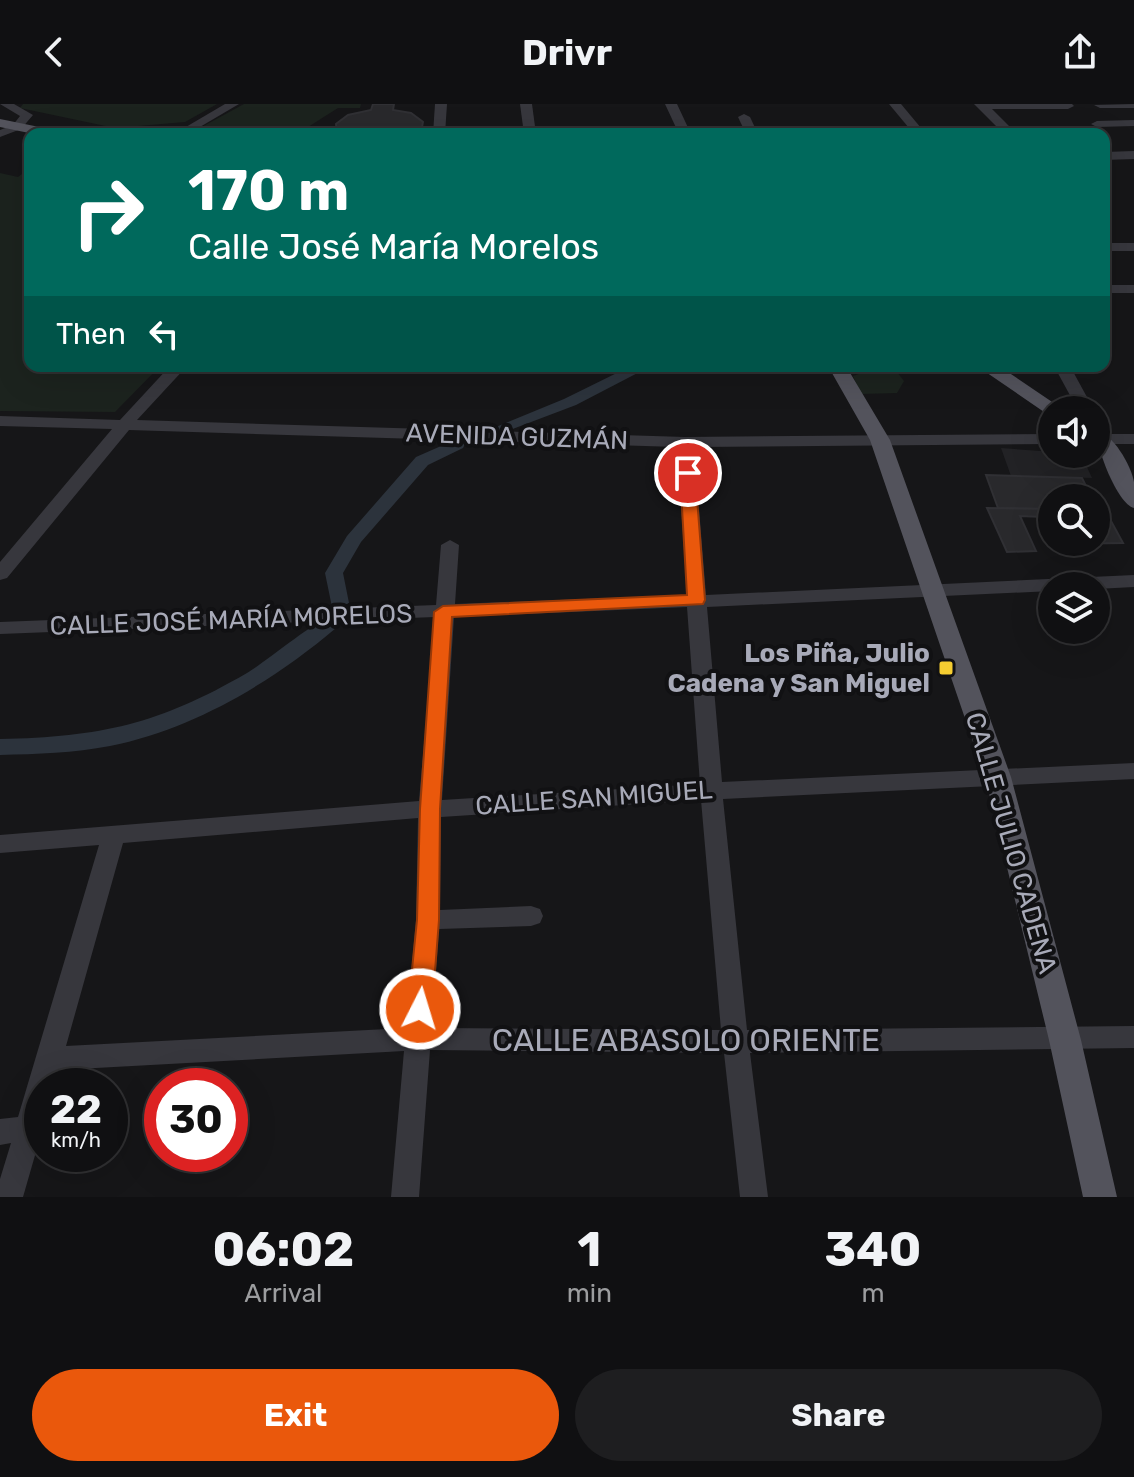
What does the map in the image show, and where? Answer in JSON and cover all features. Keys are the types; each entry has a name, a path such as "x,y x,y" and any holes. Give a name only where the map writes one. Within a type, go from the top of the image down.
{"main road":[{"path":"0,123 24,128"},
{"path":"0,136 24,142"},
{"name":"CALLE JULIO CADENA","path":"846,372 880,440 998,777 1065,1040 1100,1197"},
{"path":"995,372 1038,400"},
{"path":"1110,459 1134,502"}],"street":[{"path":"0,136 17,127 27,115 5,104"},
{"path":"191,128 233,104"},
{"path":"439,128 441,104"},
{"path":"526,104 529,128"},
{"path":"671,104 682,128"},
{"path":"895,104 915,128"},
{"path":"981,105 1068,106"},
{"path":"981,105 1005,128"},
{"path":"1100,105 1134,105"},
{"path":"744,117 749,128"},
{"path":"1097,124 1134,123"},
{"path":"1110,156 1134,155"},
{"path":"1110,233 1130,251"},
{"path":"1110,248 1130,251"},
{"path":"1110,256 1130,251"},
{"path":"1110,289 1134,289"},
{"path":"0,574 125,424 173,372"},
{"path":"1065,372 1078,396"},
{"name":"AVENIDA GUZMÁN","path":"0,421 685,442 1038,439"},
{"path":"1110,437 1134,439"},
{"path":"685,442 711,791 734,1042 754,1197"},
{"path":"405,1197 428,920 430,809 450,545"},
{"name":"CALLE JOSÉ MARÍA MORELOS","path":"0,628 931,592 1134,581"},
{"name":"CALLE SAN MIGUEL","path":"0,844 430,809 711,791 1134,771"},
{"path":"9,1197 13,1130 47,1059 113,836"},
{"path":"428,920 531,916"},
{"name":"CALLE ABASOLO ORIENTE","path":"47,1059 417,1039 734,1042 1134,1037"}],"shaded area":[{"path":"23,104 217,104 185,122 115,128 20,108"},
{"path":"244,104 361,104 360,108 338,108 306,128 200,128"},
{"path":"24,172 24,372 154,372 115,412 0,411 0,173 18,177"},
{"path":"864,372 897,372 904,381 897,393 861,394 853,376"},
{"path":"1001,448 1038,451 1038,468 1087,468 1092,478 1011,476"}],"building":[{"path":"373,104 394,104 393,110 411,113 423,122 422,128 336,128 336,124 348,115 371,110"},
{"path":"986,475 1082,478 1085,484 1038,484 1038,509 998,508"},
{"path":"987,508 1038,509 1038,517 1020,516 1036,551 1007,552"},
{"path":"1110,519 1123,543 1110,543"}],"waterway":[{"path":"499,429 570,402 631,372"},
{"path":"339,603 334,573 353,540 422,461 457,444"},
{"path":"0,747 56,745 138,732 196,709 256,677 329,624"}],"place":[{"name":"Los Piña, Julio Cadena y San Miguel","path":"946,668"}],"route":[{"path":"420,1009 428,920 430,809 443,612 696,600 688,473"}]}
